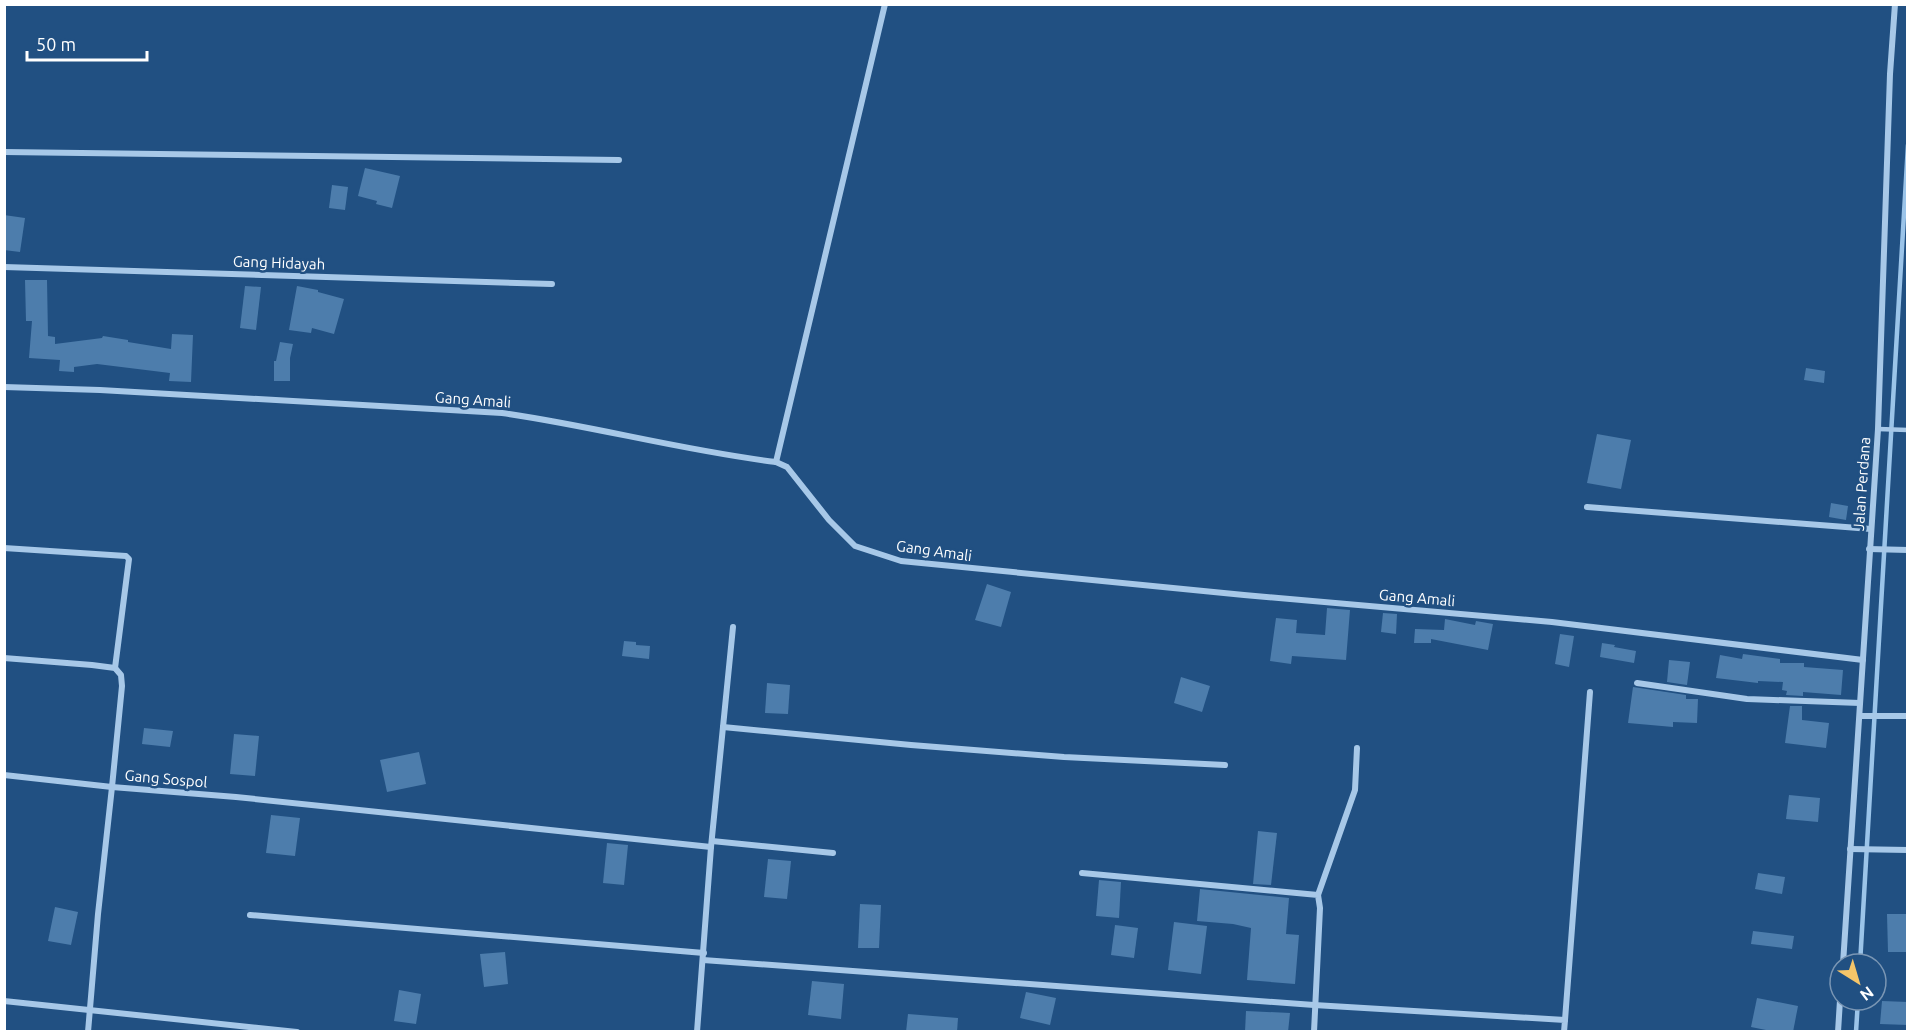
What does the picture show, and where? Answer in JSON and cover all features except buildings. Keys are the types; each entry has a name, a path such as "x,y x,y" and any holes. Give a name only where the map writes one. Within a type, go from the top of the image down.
{"street":[{"path":"776,462 885,4"},
{"name":"Jalan Perdana","path":"1844,952 1853,849 1860,703 1872,549 1871,529 1881,428 1890,74 1895,4"},
{"path":"4,152 619,160"},
{"name":"Gang Hidayah","path":"4,267 552,284"},
{"name":"Gang Amali","path":"4,387 100,390 502,413 559,421 787,466 829,519 855,546 901,561 1244,595 1552,622 1863,660"},
{"path":"1587,507 1871,529"},
{"path":"4,548 126,556 129,559 116,668 121,675 122,686 112,787 4,775"},
{"path":"1872,549 1908,550"},
{"path":"697,1032 733,627"},
{"path":"4,658 116,668"},
{"path":"1637,683 1747,699 1860,703"},
{"path":"1564,1032 1590,692"},
{"path":"1860,716 1908,716"},
{"path":"723,727 1064,757 1225,765"},
{"path":"1314,1032 1320,908 1318,895 1354,790 1357,748"},
{"name":"Gang Sospol","path":"88,1032 98,908 112,787 236,797 597,834 833,853"},
{"path":"1853,849 1908,850"},
{"path":"1082,873 1318,895"},
{"path":"250,915 703,956 1314,1005 1565,1020"},
{"path":"4,1000 297,1032"},
{"path":"1838,1032 1839,1012"}],"lane":[{"path":"1881,428 1908,430"}],"waterway":[{"path":"1861,952 1908,145"},
{"path":"1856,1032 1857,1012"}]}
